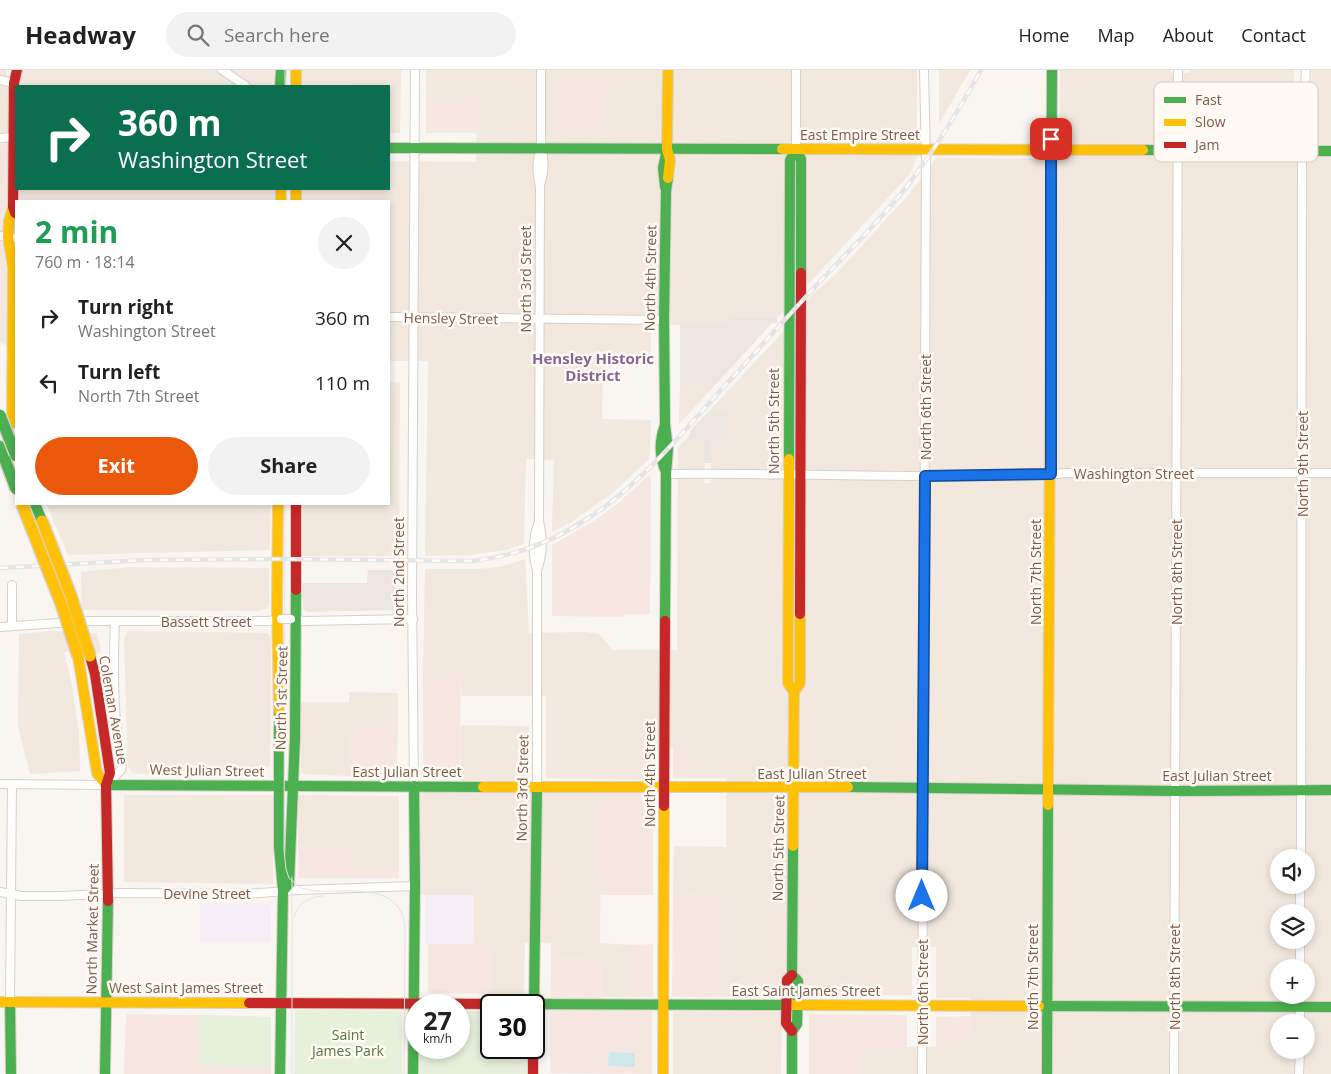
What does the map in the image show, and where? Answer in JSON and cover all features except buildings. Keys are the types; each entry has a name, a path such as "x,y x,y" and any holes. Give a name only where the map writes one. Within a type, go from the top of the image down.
{"street":[{"path":"11,70 14,83 15,212 10,216 9,254 15,262 15,329 12,423 3,427 15,454"},
{"path":"14,83 17,70"},
{"path":"222,70 244,85"},
{"path":"280,85 281,70"},
{"path":"296,70 296,85"},
{"name":"North 2nd Street","path":"413,994 415,886 413,317 415,70"},
{"name":"North 3rd Street","path":"534,994 537,571 533,547 534,535 539,521 540,187 544,170 541,148 541,70"},
{"name":"North 4th Street","path":"663,1074 666,474 668,461 668,436 665,425 664,320 666,191 670,160 668,149 668,70"},
{"name":"North 5th Street","path":"794,692 800,683 801,160 796,150 796,70"},
{"name":"North 6th Street","path":"922,1074 925,476 924,70"},
{"name":"North 7th Street","path":"1047,1074 1052,70"},
{"path":"0,80 14,83"},
{"path":"0,138 15,137"},
{"name":"East Empire Street","path":"390,148 1154,150"},
{"name":"North 5th Street","path":"792,1074 792,1031 786,1023 792,1004 787,980 792,975 794,788 794,692 788,683 788,473 790,160 796,150"},
{"name":"East Empire Street","path":"1318,152 1331,152"},
{"name":"North 8th Street","path":"1174,1074 1178,162"},
{"name":"North 9th Street","path":"1301,849 1303,162"},
{"name":"Hensley Street","path":"390,317 664,320"},
{"path":"0,415 15,453"},
{"path":"0,446 15,486"},
{"path":"6,470 15,469"},
{"name":"Washington Street","path":"666,474 800,473 925,476 1331,473"},
{"name":"Coleman Avenue","path":"22,505 62,606 84,656 95,674 110,773 106,785"},
{"name":"Coleman Avenue","path":"35,505 71,596 84,656"},
{"name":"North 1st Street","path":"278,505 280,786 278,868 282,891 280,1074"},
{"name":"North 1st Street","path":"282,891 289,884 293,786 296,505"},
{"path":"12,585 12,626"},
{"name":"Bassett Street","path":"0,627 88,621 413,620"},
{"path":"106,785 122,766 115,712 113,672 116,621"},
{"name":"West Julian Street","path":"0,784 293,786"},
{"path":"11,1074 5,1002 10,894 12,784"},
{"name":"North Market Street","path":"105,1074 108,938 106,785"},
{"name":"East Julian Street","path":"293,786 922,788 1175,791 1331,790"},
{"name":"Devine Street","path":"0,892 20,896 107,893 247,894 415,886"},
{"name":"West Saint James Street","path":"5,1002 281,1002"},
{"name":"East Saint James Street","path":"281,1002 405,1003"},
{"name":"East Saint James Street","path":"545,1004 1331,1007"},
{"path":"1300,1007 1300,1014"},
{"name":"North 2nd Street","path":"413,1059 413,1074"},
{"path":"533,1059 533,1074"},
{"path":"1300,1059 1300,1074"}],"shaded area":[{"path":"0,70 7,70 7,87 15,87 15,190 275,190 275,200 15,200 15,351 0,342"},
{"path":"21,70 240,70 237,85 21,85"},
{"path":"240,70 278,70 278,85 237,85"},
{"path":"302,70 401,70 400,133 390,133 390,85 302,84"},
{"path":"426,70 917,70 917,158 909,175 777,318 729,318 728,325 651,325 651,363 603,363 602,419 651,420 650,458 615,491 570,523 552,532 554,460 526,459 524,544 506,550 470,555 425,556 428,361 390,361 390,200 355,200 355,190 390,190 390,161 476,162 477,102 426,102"},
{"path":"939,70 970,70 939,124"},
{"path":"1060,70 1170,70 1171,73 1190,73 1190,70 1294,70 1294,82 1154,82 1154,162 1318,162 1318,82 1311,82 1312,70 1331,70 1331,1074 858,1074 858,1047 936,1047 936,1042 970,1042 971,998 936,998 936,947 912,947 912,995 725,997 726,896 673,895 674,846 726,847 726,778 691,778 691,748 655,748 654,780 546,778 546,696 462,696 461,678 423,678 425,569 500,567 525,559 529,633 584,632 599,634 613,650 677,650 678,447 689,436 689,439 705,440 704,483 711,483 711,439 728,414 707,413 785,330 812,295 835,275 910,193 936,158 1060,159"},
{"path":"554,84 602,85 602,134 554,134"},
{"path":"426,102 477,102 477,133 426,133"},
{"path":"302,190 355,190 355,200 302,200"},
{"path":"729,318 777,318 777,323 772,323 716,384 680,385 680,325 728,325"},
{"path":"390,382 400,382 399,556 300,556 301,505 390,505"},
{"path":"716,384 679,424 680,385"},
{"path":"707,413 728,413 728,439 711,439 711,463 704,463 704,440 689,439 691,430"},
{"path":"651,474 650,614 624,614 623,617 552,616 552,545 594,521"},
{"path":"46,505 270,505 270,550 68,555"},
{"path":"130,567 269,568 268,607 260,611 82,610 81,572"},
{"path":"368,570 398,570 398,604 395,610 307,612 303,608 302,583 367,583"},
{"path":"52,631 97,633 101,652 64,652 71,681 79,733 80,771 30,774 18,727 19,634"},
{"path":"129,631 268,633 271,638 270,766 261,771 138,774 132,772 128,766 124,639"},
{"path":"423,678 461,678 460,776 423,776"},
{"path":"349,692 398,693 398,727 349,727 348,776 303,774 301,772 300,702 349,702"},
{"path":"461,725 529,726 529,791 601,793 600,943 631,945 631,997 601,997 600,959 551,958 551,943 525,943 524,994 490,994 489,943 474,943 474,895 420,895 420,792 460,792"},
{"path":"349,727 398,727 397,773 390,776 348,776"},
{"path":"673,748 691,748 691,778 673,778"},
{"path":"601,793 653,793 653,895 600,895"},
{"path":"124,795 273,795 273,884 124,882"},
{"path":"298,795 399,796 399,868 348,868 348,845 298,845"},
{"path":"298,845 348,845 348,868 399,868 399,878 299,878"},
{"path":"425,895 474,895 474,943 425,944"},
{"path":"673,895 726,896 725,997 672,997"},
{"path":"271,902 273,905 271,908 271,942 200,942 200,903 267,904"},
{"path":"489,943 490,994 428,993 428,944"},
{"path":"653,944 653,997 631,997 631,945"},
{"path":"551,958 600,959 601,1010 652,1011 652,1074 550,1073"},
{"path":"673,1011 782,1011 781,1074 673,1074"},
{"path":"126,1014 271,1017 271,1074 124,1074"},
{"path":"809,1014 907,1015 907,1047 858,1047 858,1074 809,1074"},
{"path":"971,1016 970,1042 936,1042 936,1017"}],"green space":[{"name":"Saint James Park","path":"295,1010 402,1011 402,1074 294,1074"},
{"path":"470,1011 480,1011 480,1059 528,1059 528,1074 417,1074 417,1059 470,1059"},
{"path":"199,1015 271,1017 271,1068 200,1064"}],"water":[{"path":"609,1052 635,1053 635,1067 608,1066"}],"tram line":[{"path":"285,70 285,85"},
{"path":"286,190 287,200"},
{"path":"285,505 284,851 286,869 289,878 301,888 314,891 371,892 384,896 395,903 402,914 405,930 404,1074"},
{"path":"292,877 292,1074"},
{"path":"294,918 301,904 313,898 323,896"}],"railway":[{"path":"0,568 146,560 471,561 517,552 560,535 608,505 646,471 899,197 956,114 981,70"}],"traffic: fast":[{"path":"280,85 281,70"},
{"path":"1050,400 1052,70"},
{"path":"390,148 782,149"},
{"path":"665,187 663,168 667,149"},
{"path":"789,459 790,160 796,150"},
{"path":"796,150 801,159 801,273"},
{"path":"1143,150 1154,150"},
{"path":"1318,151 1331,151"},
{"path":"665,621 666,474 668,449 665,425 664,320 666,191 668,178"},
{"path":"0,415 15,453"},
{"path":"665,425 661,448 666,472"},
{"path":"0,446 5,460"},
{"path":"5,460 15,486"},
{"path":"35,505 42,521"},
{"path":"283,891 289,884 295,738 296,590"},
{"path":"279,711 279,847 283,891 280,1074"},
{"path":"106,785 483,787"},
{"path":"413,1074 414,786"},
{"path":"534,994 537,787"},
{"path":"848,787 1175,791 1331,790"},
{"path":"1047,1074 1048,805"},
{"path":"792,1074 792,1031 797,1024 798,981 792,975 793,846"},
{"path":"105,1074 108,901"},
{"path":"10,1002 11,1074"},
{"path":"545,1004 792,1005"},
{"path":"1039,1006 1331,1007"}],"traffic: slow":[{"path":"296,70 296,85"},
{"path":"668,70 667,149 670,160 668,178"},
{"path":"782,149 1143,150"},
{"path":"281,190 281,200"},
{"path":"296,190 296,200"},
{"path":"0,428 12,423 13,267 8,237 9,221 13,207"},
{"path":"1048,805 1050,400"},
{"path":"789,459 788,683 794,692"},
{"path":"22,505 62,606 78,656"},
{"path":"278,505 279,711"},
{"path":"42,521 71,596 90,656"},
{"path":"793,846 794,692 800,683 800,614"},
{"path":"78,656 97,773 106,785"},
{"path":"483,787 848,787"},
{"path":"663,1074 664,806"},
{"path":"0,1002 249,1003"},
{"path":"792,1005 1039,1006"}],"traffic: jam":[{"path":"15,213 13,207 14,83 17,70"},
{"path":"800,614 801,273"},
{"path":"296,505 296,590"},
{"path":"664,806 665,621"},
{"path":"90,656 95,674 110,773 106,785 108,901"},
{"path":"792,975 787,980 786,1023 792,1031"},
{"path":"249,1003 480,1004"},
{"path":"533,1059 533,1074"}],"district":[{"name":"Hensley Historic District","path":"593,366"}],"route":[{"path":"922,896 925,476 1039,476 1051,474 1051,139"}]}
